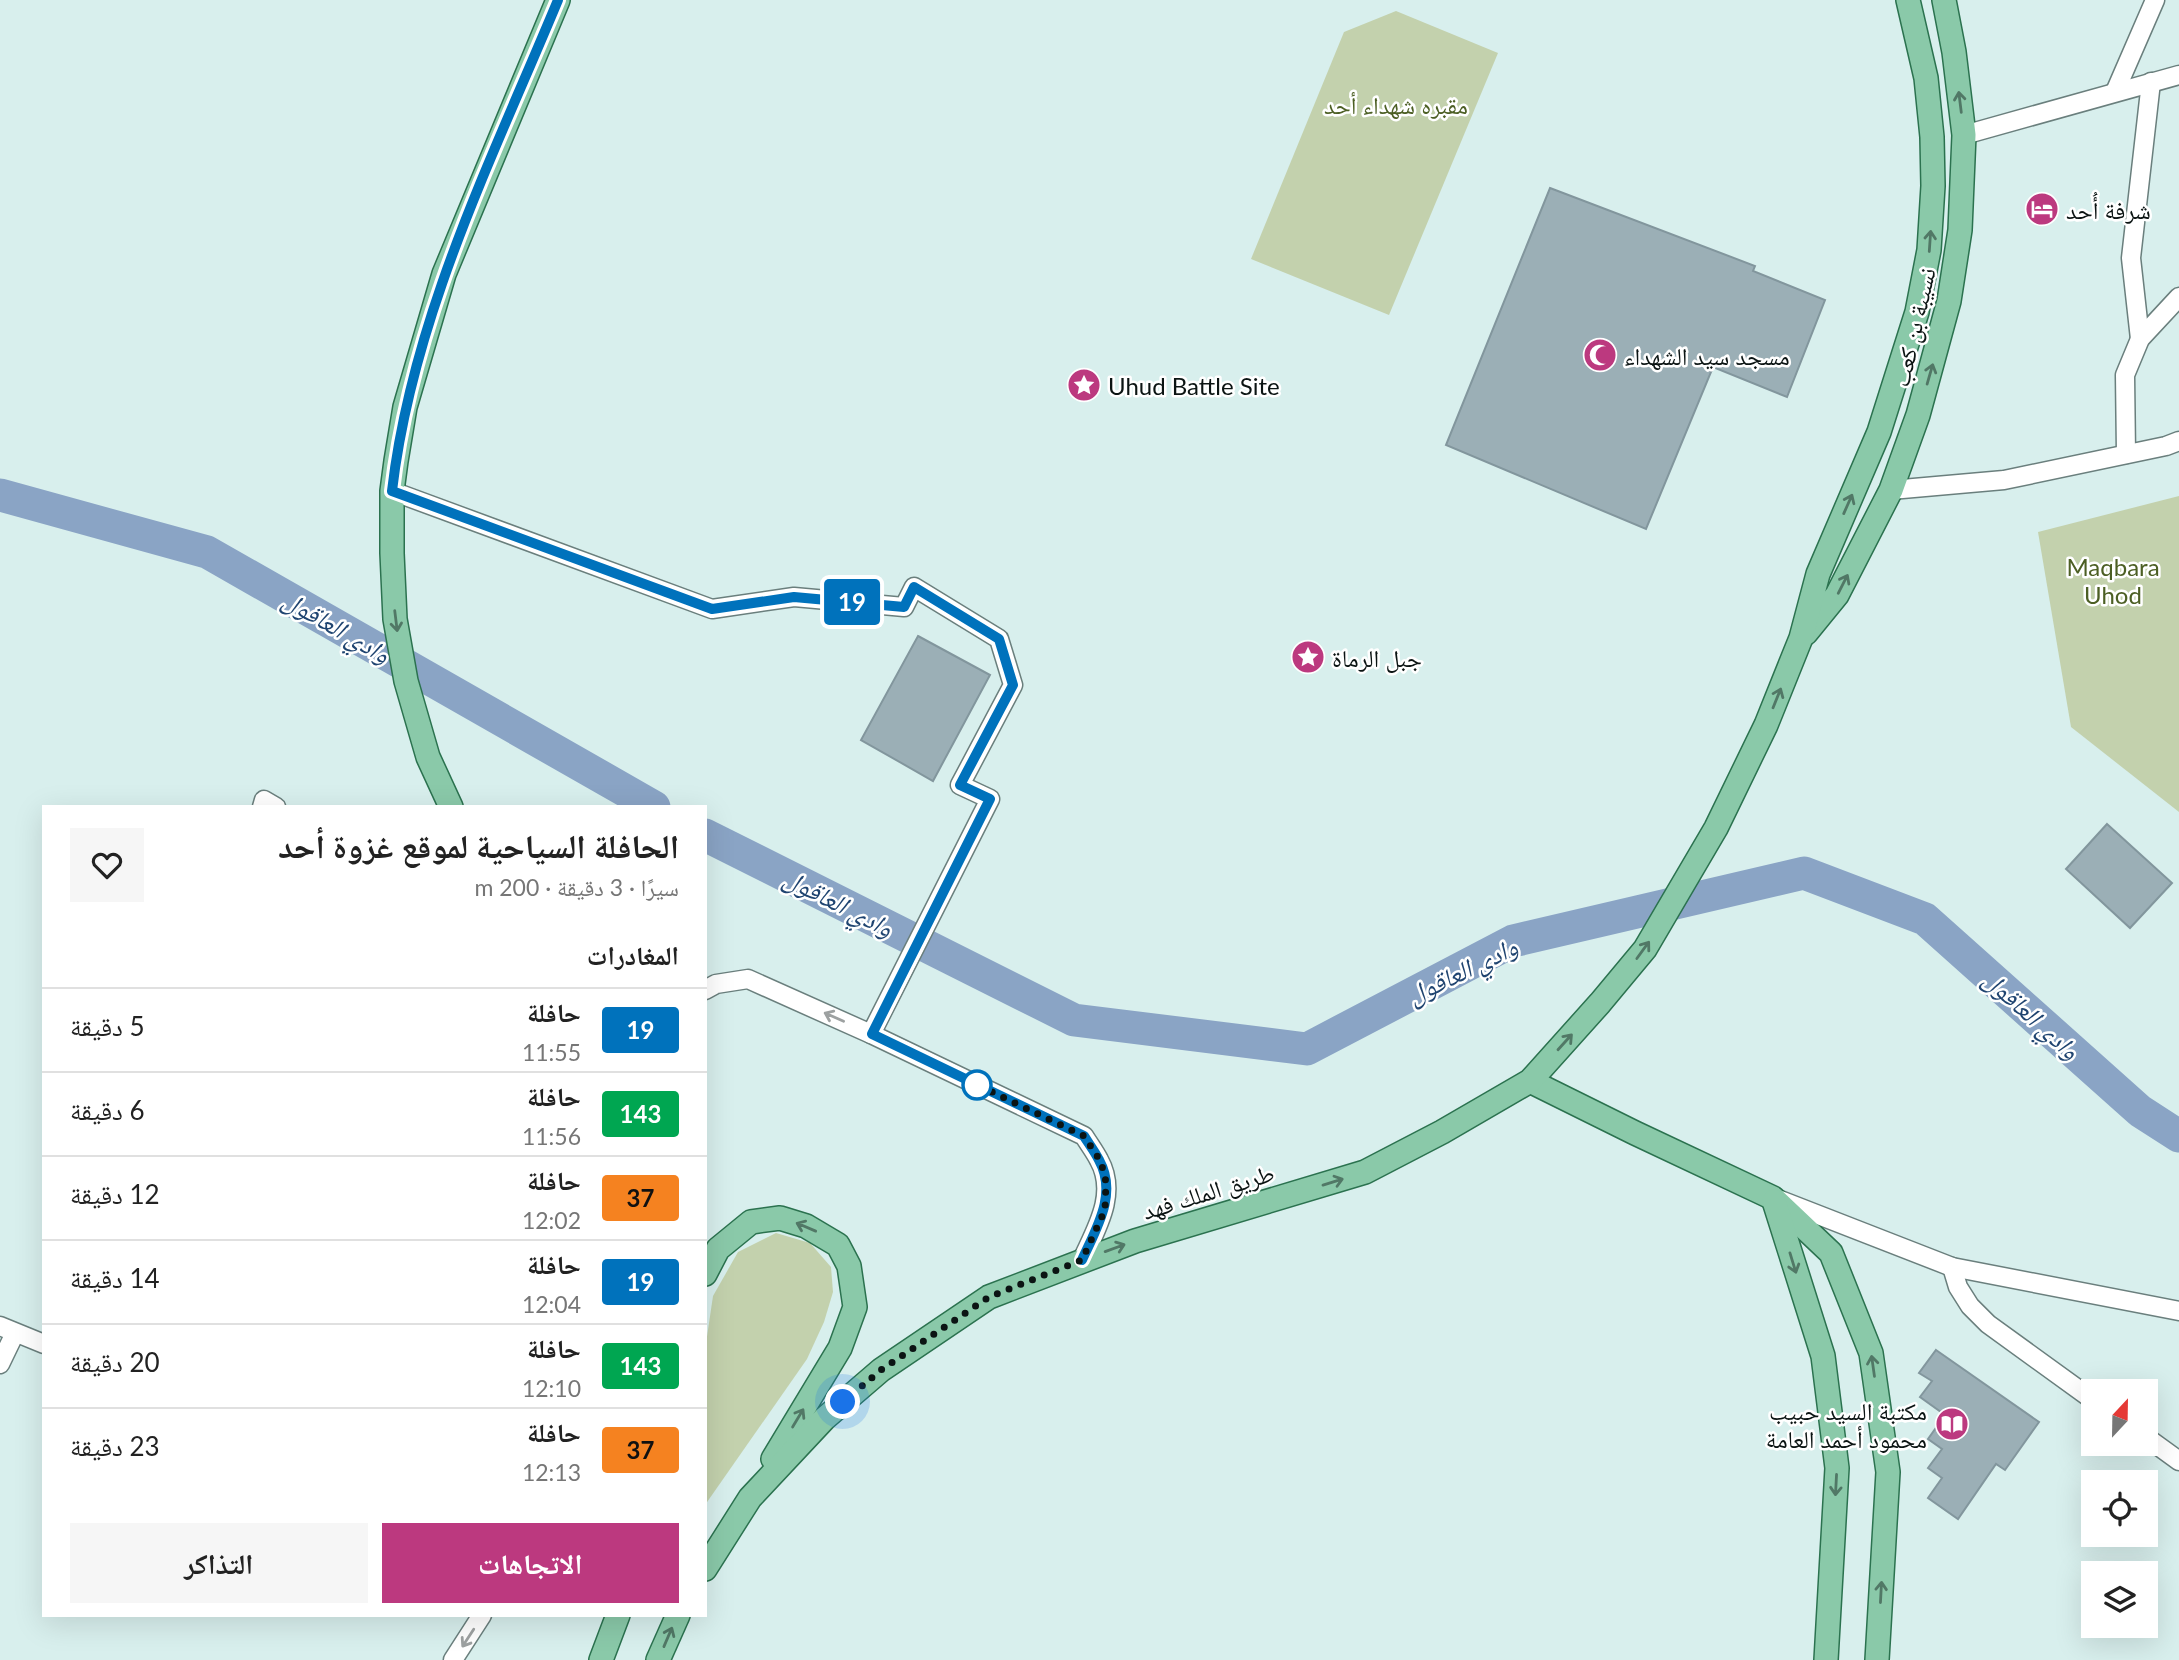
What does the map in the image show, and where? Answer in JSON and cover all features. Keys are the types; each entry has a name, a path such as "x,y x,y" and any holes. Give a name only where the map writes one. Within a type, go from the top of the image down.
{"main road":[{"path":"450,805 428,757 402,657 391,553 392,491 405,407 444,274 558,0"},
{"path":"1801,638 1818,574 1879,432 1917,313 1929,250 1933,186 1932,137 1926,78 1908,0"},
{"name":"نسيبة بن كعب","path":"1801,638 1837,595 1891,490 1918,415 1949,301 1960,230 1964,135 1954,52 1944,0"},
{"name":"طريق الملك فهد","path":"707,1566 750,1497 824,1419 881,1370 989,1297 1135,1241 1365,1172 1442,1132 1530,1081 1645,949 1716,828 1766,725 1801,638"},
{"path":"1530,1081 1773,1198 1831,1253 1871,1353 1888,1472 1877,1660"},
{"path":"1773,1198 1823,1356 1837,1468 1826,1660"},
{"path":"707,1270 718,1249 751,1222 779,1218 806,1226 838,1245 849,1266 855,1307 840,1348 750,1497"},
{"path":"601,1660 617,1617"},
{"path":"658,1660 677,1617"}],"street":[{"path":"2115,92 2155,0"},
{"path":"1964,135 2179,75"},
{"path":"2140,339 2131,258 2151,82"},
{"path":"2126,454 2124,375 2140,339 2179,297"},
{"path":"1891,490 2004,481 2179,441"},
{"path":"392,491 712,609 794,597 904,607 914,587 999,639 1013,685 960,785 990,799 872,1034"},
{"path":"707,989 716,984 748,979 872,1034 1084,1136 1101,1162 1106,1182 1105,1210 1082,1260"},
{"path":"1773,1198 1952,1267 2179,1311"},
{"path":"1952,1267 1958,1287 1970,1306 1988,1324 2081,1391"},
{"path":"0,1364 8,1330 42,1338"},
{"path":"2158,1446 2179,1461"},
{"path":"453,1660 481,1617"}],"green space":[{"name":"مقبره شهداء أحد","path":"1396,11 1498,53 1389,315 1251,259 1344,32"},
{"name":"Maqbara Uhod","path":"2179,496 2179,812 2071,727 2038,532"},
{"path":"776,1233 810,1243 831,1267 833,1292 824,1322 807,1359 707,1502 707,1336 713,1296 738,1252"}],"building":[{"name":"مسجد سيد الشهداء","path":"1550,188 1755,266 1753,271 1825,300 1787,397 1713,367 1646,529 1446,445"},
{"path":"918,636 990,675 933,781 861,740"},
{"path":"2107,824 2172,883 2130,928 2066,869"},
{"path":"1936,1350 2039,1422 2005,1470 1996,1464 1958,1519 1928,1498 1942,1478 1928,1468 1942,1449 1928,1439 1945,1415 1920,1397 1932,1381 1919,1373"}],"waterway":[{"name":"وادي العاقول","path":"0,495 207,552 650,805"},
{"name":"وادي العاقول","path":"707,836 1074,1020 1307,1049 1513,941 1804,873 1925,919 2140,1111 2179,1136"}],"bus line":[{"name":"19","path":"558,0 444,274 405,407 392,491 712,609 794,597 904,607 914,587 999,639 1013,685 960,785 990,799 872,1034 1084,1136 1101,1162 1106,1182 1105,1210 1082,1260"}],"place":[{"name":"شرفة أُحد","path":"2042,209"},
{"name":"مسجد سيد الشهداء","path":"1600,355"},
{"name":"Uhud Battle Site","path":"1084,385"},
{"name":"جبل الرماة","path":"1308,657"},
{"name":"مكتبة السيد حبيب محمود أحمد العامة","path":"1952,1424"}],"route":[{"path":"843,1402 881,1370 989,1297 1082,1260 1105,1210 1106,1182 1101,1162 1084,1136 967,1080 977,1085"}]}
